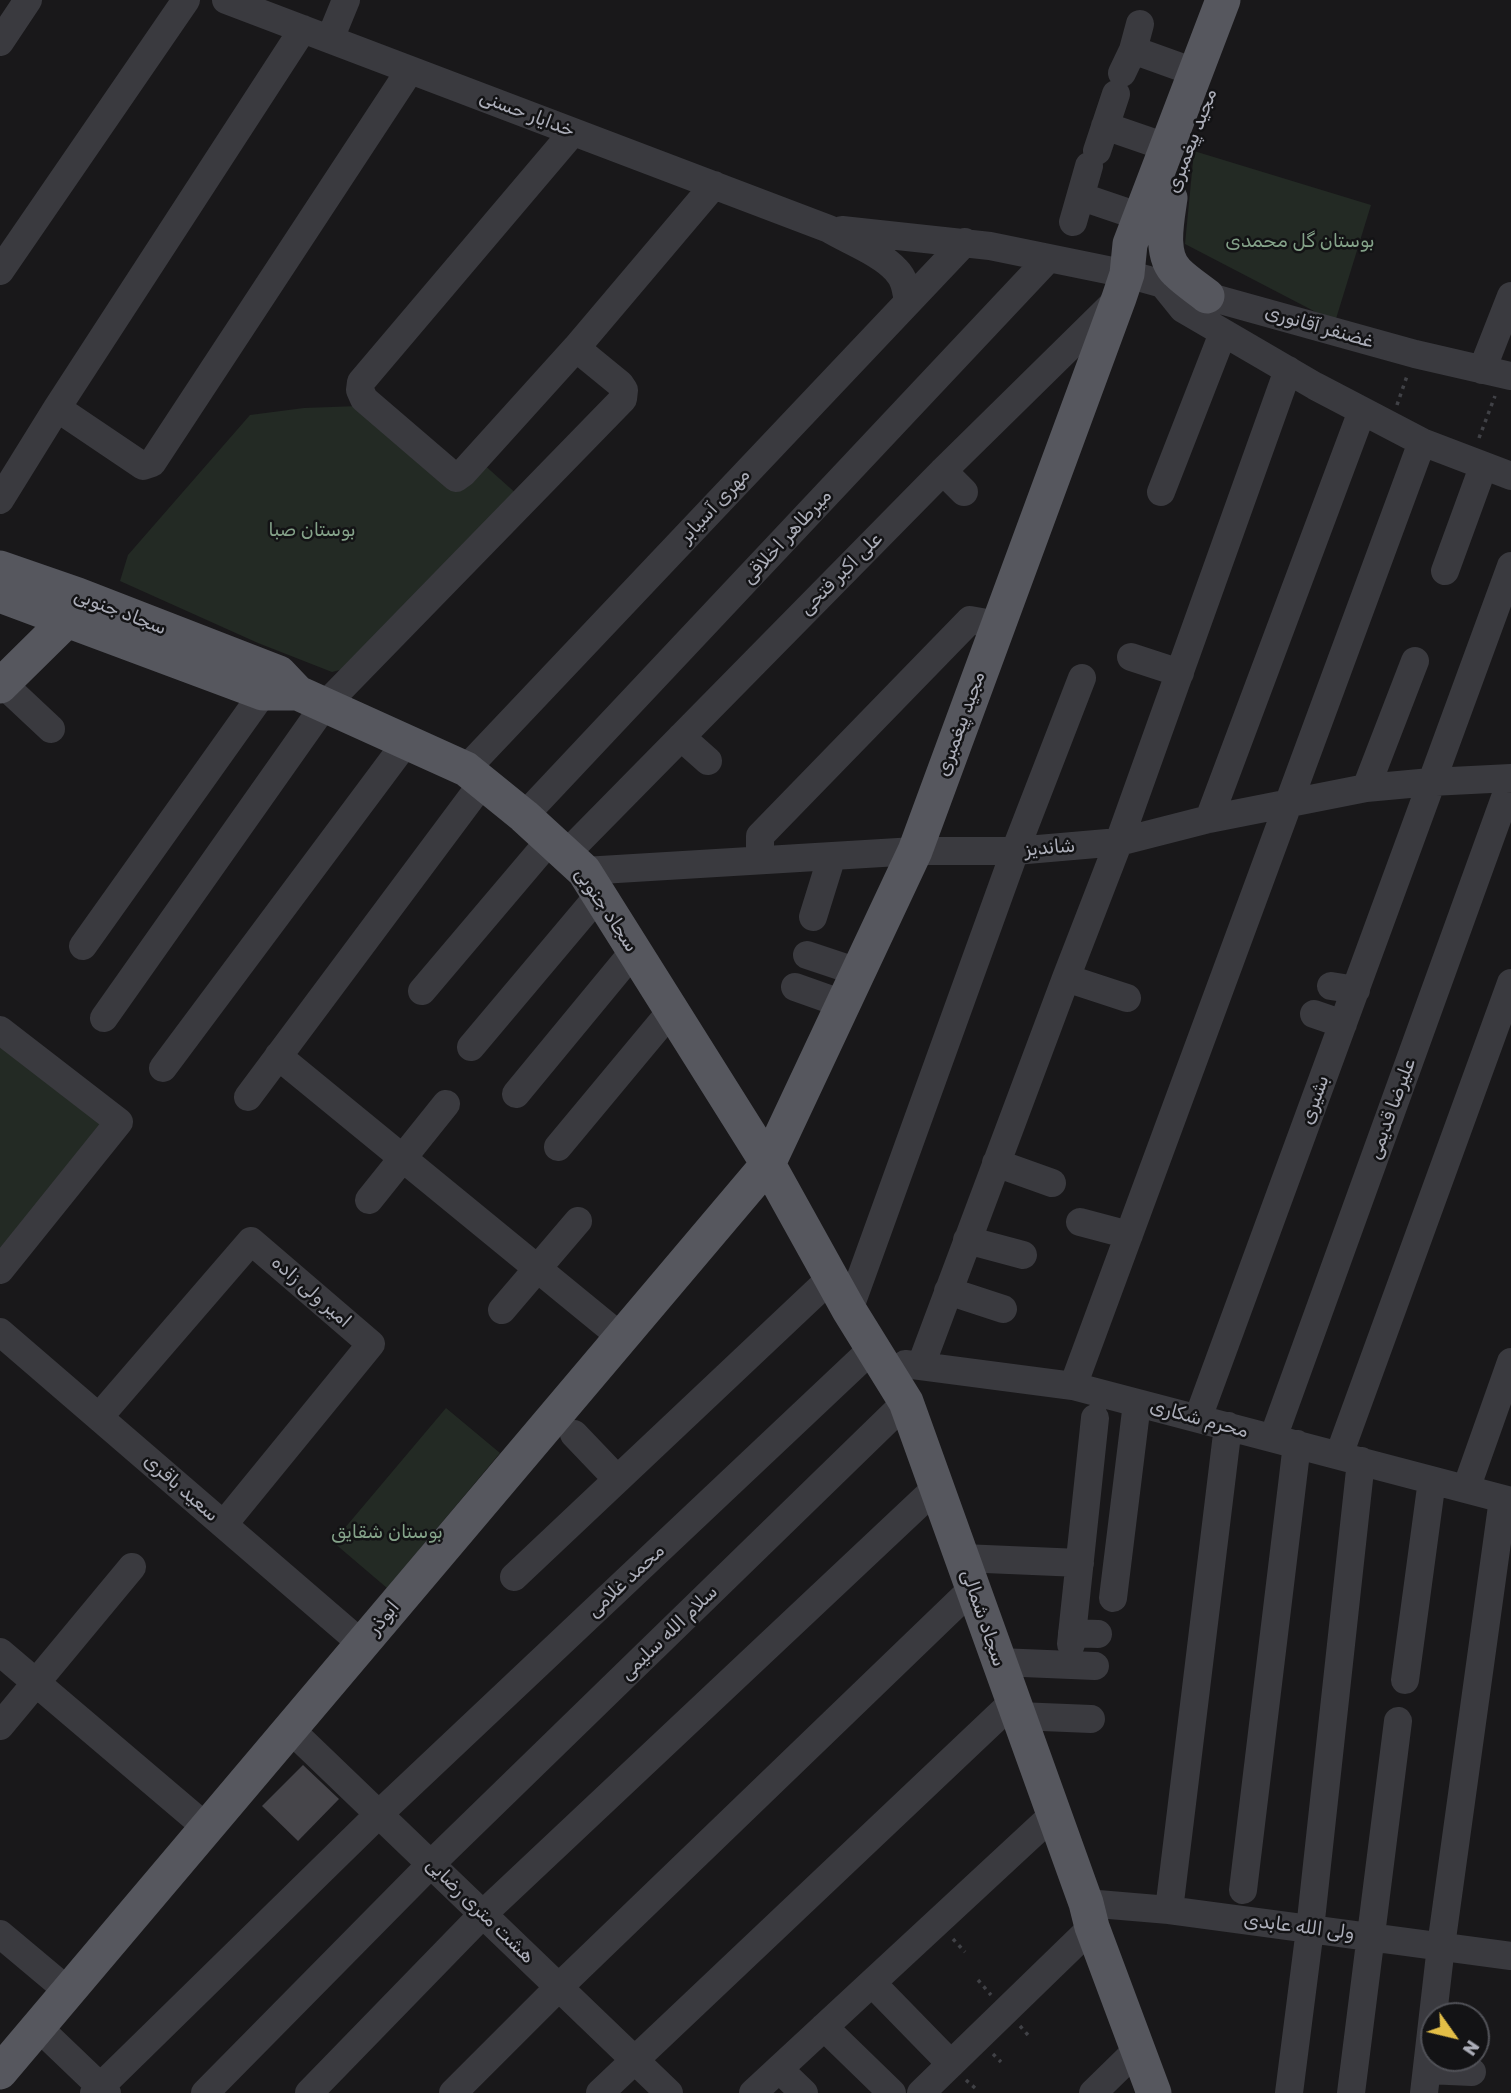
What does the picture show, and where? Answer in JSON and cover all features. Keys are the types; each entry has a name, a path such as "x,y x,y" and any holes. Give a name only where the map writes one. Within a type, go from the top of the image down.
{"main road":[{"name":"مجید پیغمبری","path":"768,1164 915,851 1123,286 1130,244 1169,148 1223,0"},
{"name":"مجید پیغمبری","path":"1123,286 1149,252 1244,0"},
{"path":"1170,198 1166,250 1174,270 1208,296"},
{"path":"4,587 21,620 24,641 8,678"},
{"name":"سجاد جنوبی","path":"4,587 72,607 291,691 407,741 474,776 524,816 575,865 634,951 768,1164"},
{"path":"8,678 72,607"},
{"path":"735,1203 738,1115"},
{"name":"سجاد شمالی","path":"768,1164 849,1310 906,1402 1154,2093"},
{"name":"ابوذر","path":"0,2072 768,1164"}],"street":[{"path":"0,42 28,0"},
{"path":"0,271 186,0"},
{"path":"330,40 346,0"},
{"name":"خدایار حسنی","path":"234,2 828,229 882,259 897,271 905,283 908,302"},
{"path":"0,499 303,29"},
{"path":"1140,217 1078,210 1128,60 1197,73"},
{"path":"57,408 143,466 147,467 152,463 410,70"},
{"path":"573,131 361,383 360,390 364,399 456,478 576,348 714,185"},
{"path":"1097,148 1169,148"},
{"name":"خدایار حسنی","path":"828,229 965,242 1049,258 1123,286"},
{"name":"مهری آسیابر","path":"248,1097 474,776 965,242"},
{"name":"میرطاهر اخلاقی","path":"524,816 1049,258"},
{"path":"1162,283 1183,309 1362,411 1422,442 1511,476"},
{"name":"غضنفر آقانوری","path":"1123,286 1162,283 1415,354 1499,374"},
{"name":"علی اکبر فتحی","path":"575,865 681,737 1123,286"},
{"path":"1499,374 1511,296"},
{"path":"1161,492 1223,333"},
{"path":"83,946 291,691 623,398 624,390 620,384 576,348"},
{"path":"921,1365 1119,842 1288,370"},
{"path":"1209,819 1362,411"},
{"path":"1073,1386 1422,442"},
{"path":"1445,571 1477,464"},
{"path":"943,471 964,492"},
{"name":"بشیری","path":"1198,1418 1343,1024 1344,988 1432,782 1511,566"},
{"path":"760,860 760,836 970,620 998,625"},
{"path":"1131,657 1180,673"},
{"path":"1366,788 1415,661"},
{"path":"8,678 51,729"},
{"path":"849,1310 1015,851 1082,678"},
{"path":"104,1018 291,691"},
{"path":"681,737 708,761"},
{"path":"163,1068 407,741"},
{"name":"شاندیز","path":"575,865 760,860 915,851 1015,851 1119,842 1209,819 1366,788 1511,779"},
{"name":"علیرضا قدیمی","path":"1243,1890 1285,1441 1511,779"},
{"path":"813,917 832,856"},
{"path":"422,991 575,865"},
{"path":"471,1047 575,865"},
{"path":"516,1094 634,951"},
{"path":"807,955 858,972"},
{"path":"1066,978 1127,998"},
{"path":"1289,2093 1310,1929 1350,1458 1511,983"},
{"path":"796,987 843,1004"},
{"path":"558,1147 671,1010"},
{"path":"1314,1014 1343,1024"},
{"path":"0,1030 119,1122 0,1270"},
{"path":"278,1056 621,1337"},
{"path":"369,1200 446,1104"},
{"path":"996,1163 1052,1183"},
{"path":"502,1310 578,1221"},
{"path":"1080,1222 1129,1235"},
{"path":"967,1240 1023,1255"},
{"name":"امیر ولی زاده","path":"99,1417 251,1241 371,1343 224,1524"},
{"path":"514,1577 831,1278"},
{"path":"948,1291 1003,1309"},
{"name":"سعید باقری","path":"0,1332 362,1644"},
{"name":"محرم شکاری","path":"877,1356 921,1365 1073,1386 1507,1500"},
{"name":"محمد غلامی","path":"101,2091 379,1814 877,1356"},
{"path":"1466,1489 1511,1362"},
{"name":"سلام الله سلیمی","path":"205,2093 431,1864 906,1402"},
{"path":"1113,1598 1137,1403"},
{"path":"1080,1637 1080,1563 1096,1418"},
{"path":"1168,1910 1228,1426"},
{"path":"574,1434 617,1479"},
{"path":"1405,1680 1432,1480"},
{"path":"309,2093 483,1914 937,1488"},
{"path":"1435,2002 1441,1946 1503,1554 1507,1500"},
{"path":"453,2093 967,1573 1080,1563"},
{"path":"0,1726 132,1567"},
{"path":"0,1651 207,1828"},
{"path":"999,1662 1095,1666"},
{"path":"600,2093 1015,1709 1091,1719"},
{"path":"1351,2093 1398,1721"},
{"name":"هشت متری رضایی","path":"290,1729 669,2093"},
{"path":"753,2093 1054,1814"},
{"name":"ولی الله عابدی","path":"1089,1915 1168,1910 1511,1956"},
{"path":"921,2093 1089,1915"},
{"path":"0,1934 68,1991"},
{"path":"872,1983 951,2064"},
{"path":"38,2027 101,2091"},
{"path":"824,2027 892,2093"},
{"path":"1093,2093 1139,2048"},
{"path":"779,2069 804,2093"}],"path":[{"path":"1390,425 1415,354"},
{"path":"1477,464 1499,374"}],"green space":[{"name":"بوستان گل محمدی","path":"1194,151 1371,205 1335,322 1185,244"},
{"name":"بوستان صبا","path":"359,406 448,477 472,454 519,496 351,667 332,672 258,643 120,581 128,555 250,415 304,408"},
{"path":"0,1037 111,1125 0,1262"},
{"name":"بوستان شقایق","path":"446,1408 500,1453 387,1588 333,1542"}],"building":[{"path":"303,1765 339,1799 298,1841 262,1806"}]}
